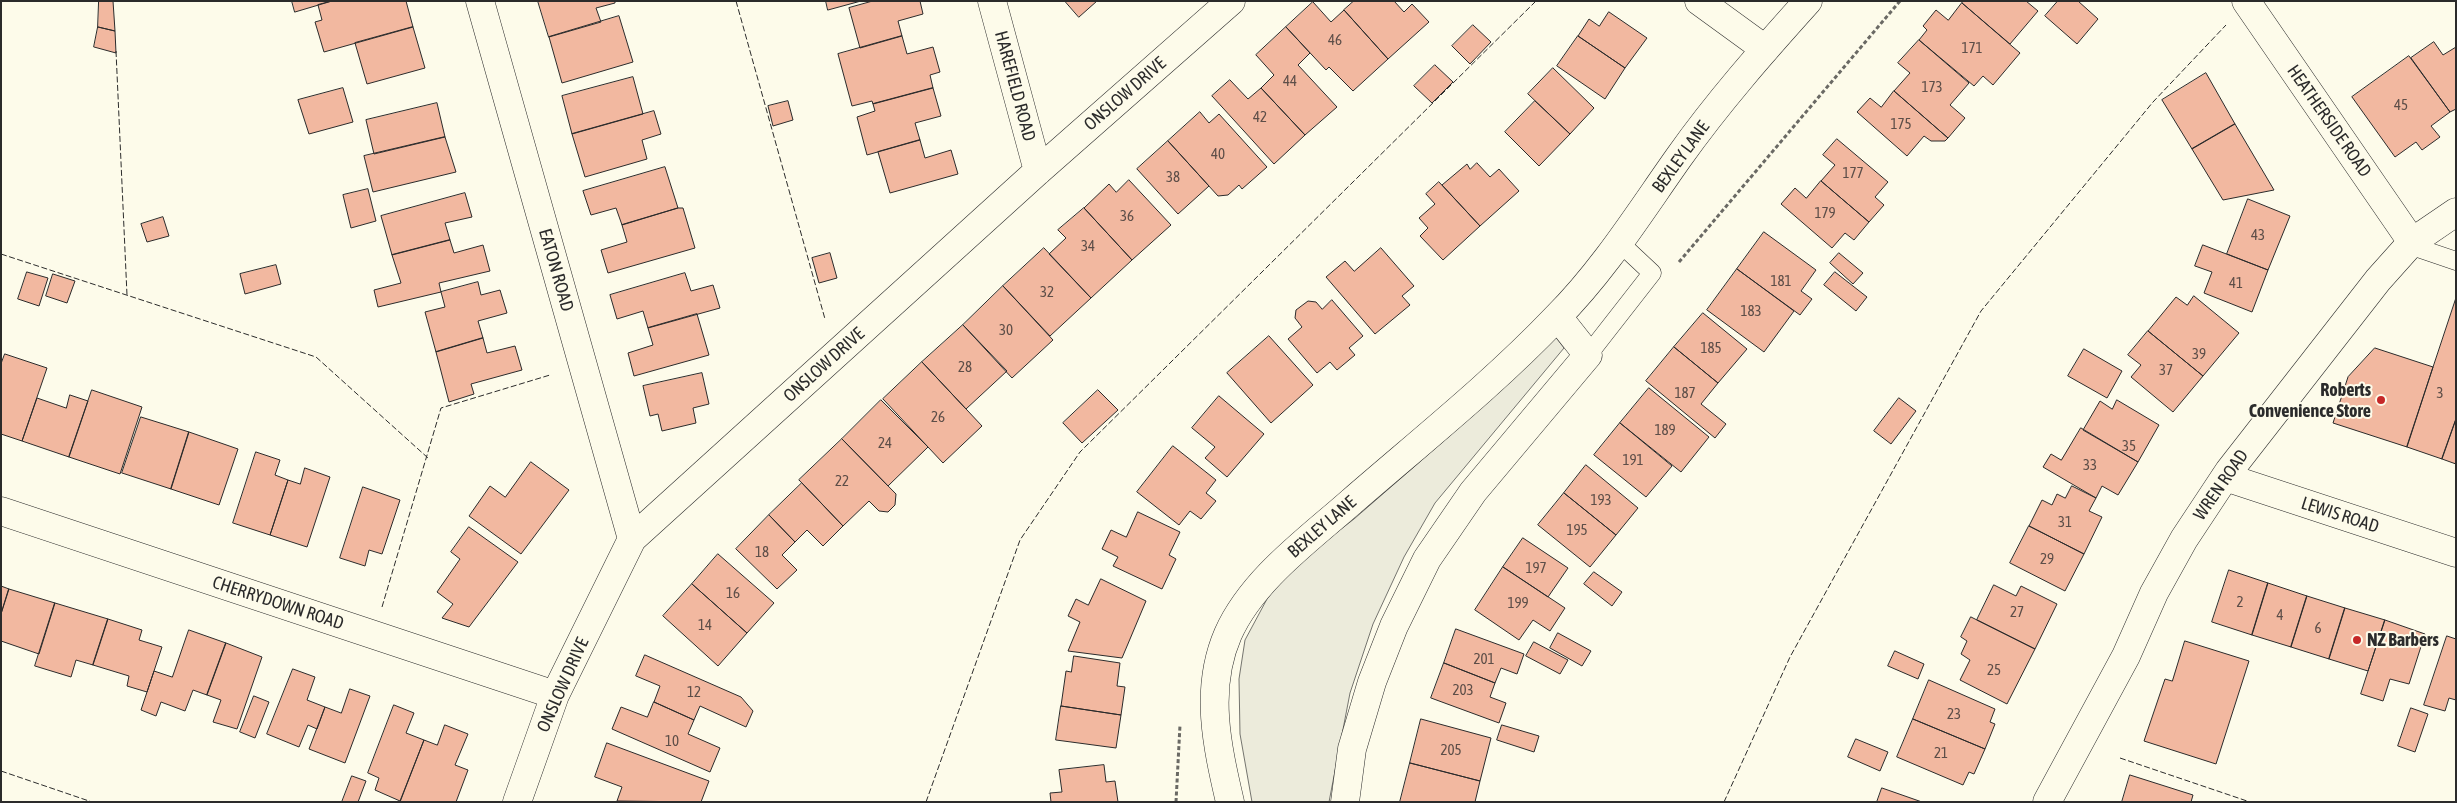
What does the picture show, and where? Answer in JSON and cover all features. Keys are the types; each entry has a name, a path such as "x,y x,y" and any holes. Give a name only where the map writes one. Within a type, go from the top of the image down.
{"street":[{"name":"EATON ROAD","path":"480,1 632,539"},
{"name":"HAREFIELD ROAD","path":"992,1 1038,171"},
{"name":"ONSLOW DRIVE","path":"517,802 555,694 632,539 1038,171 1231,1"},
{"path":"1699,1 1765,49"},
{"name":"BEXLEY LANE","path":"1230,802 1214,727 1214,684 1228,634 1258,586 1295,551 1494,378 1558,317 1620,243 1680,155 1765,49 1808,1"},
{"name":"HEATHERSIDE ROAD","path":"2246,1 2411,243"},
{"name":"WREN ROAD","path":"2047,802 2126,656 2154,593 2184,539 2225,477 2378,280 2411,243 2456,212"},
{"path":"1345,802 1352,749 1372,682 1394,626 1427,559 1473,492 1588,355 1558,317"},
{"name":"LEWIS ROAD","path":"2225,477 2456,553"},
{"name":"CHERRYDOWN ROAD","path":"1,511 555,694"}],"lane":[{"path":"1588,355 1652,273 1620,243"},
{"path":"2411,243 2456,261"}],"path":[{"path":"1652,273 1667,276 1900,1"}],"shaded area":[{"path":"1554,335 1564,348 1435,503 1404,557 1373,624 1350,693 1329,802 1252,802 1240,734 1239,679 1245,640 1267,599 1291,568 1354,519 1453,433"}],"building":[{"path":"99,1 113,1 115,31 98,27"},
{"path":"292,1 332,1 295,12"},
{"path":"332,1 406,1 413,27 324,52 315,22 322,20 318,5"},
{"path":"538,1 615,1 615,3 596,8 601,22 549,37"},
{"path":"826,1 861,1 828,10"},
{"path":"873,1 920,1 923,14 898,21 902,36 860,48 849,8"},
{"path":"1065,1 1097,1 1079,17"},
{"path":"1354,1 1394,1 1404,12 1412,4 1429,22 1388,59 1344,10"},
{"path":"1964,1 2026,1 2038,11 2010,44 1962,3"},
{"path":"2058,1 2078,1 2098,19 2077,44 2045,16"},
{"path":"1313,2 1331,22 1344,10 1388,59 1353,91 1329,67 1326,70 1286,27"},
{"path":"1962,3 2020,53 1993,85 1983,76 1974,86 1919,40 1927,30 1923,26 1936,10 1948,20"},
{"path":"1609,12 1647,38 1625,68 1578,36 1589,19 1599,26"},
{"path":"619,16 633,62 562,83 549,37"},
{"path":"1473,25 1491,42 1470,64 1452,46"},
{"path":"98,27 115,31 116,53 94,47"},
{"path":"413,27 425,68 367,84 355,43"},
{"path":"1286,27 1310,53 1298,65 1337,107 1305,135 1261,88 1274,75 1256,55"},
{"path":"902,36 907,54 933,47 940,72 930,75 933,88 873,104 872,101 852,106 838,54"},
{"path":"1578,36 1625,68 1605,99 1557,66"},
{"path":"1919,40 1969,83 1950,105 1965,118 1948,138 1894,91 1910,73 1898,63"},
{"path":"2434,42 2443,55 2456,47 2456,109 2450,112 2411,58"},
{"path":"2409,56 2450,112 2431,126 2440,137 2422,150 2416,142 2395,157 2352,97"},
{"path":"1435,65 1453,82 1432,103 1414,86"},
{"path":"1553,68 1594,108 1570,134 1528,94"},
{"path":"2206,73 2235,124 2192,149 2162,100"},
{"path":"633,77 643,114 572,134 562,96"},
{"path":"1230,80 1248,99 1261,88 1305,135 1274,164 1212,96"},
{"path":"343,88 353,122 309,134 298,100"},
{"path":"933,88 941,116 915,123 920,140 867,155 857,117 875,111 873,104"},
{"path":"1894,91 1948,138 1945,141 1931,141 1924,136 1907,156 1857,112 1870,98 1881,107"},
{"path":"788,101 793,120 773,126 768,106"},
{"path":"1535,101 1570,134 1539,166 1505,132"},
{"path":"437,103 445,137 374,154 366,120"},
{"path":"654,111 661,134 642,140 647,159 585,177 572,134"},
{"path":"1200,112 1209,123 1219,114 1267,167 1242,189 1239,185 1228,195 1218,196 1168,141"},
{"path":"2235,124 2274,190 2223,200 2192,149"},
{"path":"445,137 456,172 373,192 364,156"},
{"path":"1837,139 1888,182 1875,197 1884,205 1869,222 1821,181 1835,165 1823,155"},
{"path":"920,140 925,158 951,150 958,174 890,193 878,152"},
{"path":"1168,141 1209,186 1178,214 1137,169"},
{"path":"1477,163 1490,177 1499,169 1519,191 1480,226 1442,185 1467,164 1470,169"},
{"path":"665,167 678,208 622,225 616,208 591,215 583,191"},
{"path":"1129,180 1171,225 1132,260 1084,208 1109,184 1116,192"},
{"path":"1821,181 1869,222 1854,240 1845,233 1832,248 1781,204 1795,188 1806,198"},
{"path":"1439,182 1480,226 1443,260 1420,236 1428,228 1419,218 1435,204 1426,194"},
{"path":"368,189 376,221 351,228 343,195"},
{"path":"465,193 472,217 445,223 450,240 392,255 381,216"},
{"path":"2248,199 2290,216 2268,270 2227,254"},
{"path":"683,208 695,248 608,273 601,250 627,242 622,225"},
{"path":"1084,208 1132,260 1091,298 1049,254 1066,238 1058,230"},
{"path":"163,217 169,236 147,242 141,224"},
{"path":"1764,232 1816,270 1801,291 1812,299 1800,315 1737,269"},
{"path":"450,240 454,253 483,245 490,271 439,283 441,292 378,307 374,290 401,283 392,255"},
{"path":"2203,245 2268,270 2252,312 2204,293 2212,272 2195,266"},
{"path":"1044,248 1091,298 1050,336 1003,286"},
{"path":"1381,248 1414,286 1402,296 1410,305 1375,334 1326,277 1345,261 1354,271"},
{"path":"830,253 837,278 819,283 812,258"},
{"path":"1839,253 1863,273 1853,284 1830,263"},
{"path":"276,265 281,284 245,294 240,274"},
{"path":"1737,269 1794,311 1764,352 1707,310"},
{"path":"27,272 48,278 39,306 18,299"},
{"path":"1835,272 1867,297 1856,311 1824,285"},
{"path":"685,273 691,291 713,285 720,308 648,328 643,311 617,319 610,295"},
{"path":"53,274 75,281 67,303 46,296"},
{"path":"478,282 481,295 500,290 507,313 478,321 483,338 436,352 425,312 445,307 441,292"},
{"path":"1003,286 1053,340 1012,378 963,325"},
{"path":"2194,296 2239,333 2203,376 2148,331 2176,297 2187,305"},
{"path":"2456,298 2456,419 2442,459 2407,447"},
{"path":"1332,300 1363,336 1349,348 1355,355 1337,370 1330,362 1317,373 1288,339 1302,327 1295,318 1296,310 1308,301 1316,302 1322,309"},
{"path":"1703,313 1747,349 1718,383 1674,347"},
{"path":"697,314 709,355 634,376 628,353 653,345 648,328"},
{"path":"963,325 1007,371 966,409 922,362"},
{"path":"2148,331 2203,376 2173,412 2131,377 2141,365 2128,355"},
{"path":"1269,336 1313,385 1271,423 1227,373"},
{"path":"483,338 487,353 515,346 522,370 471,384 474,394 449,402 436,352"},
{"path":"1674,347 1718,383 1701,404 1726,424 1715,438 1646,381"},
{"name":"Roberts Convenience Store","path":"2375,348 2433,367 2407,447 2333,423 2348,377"},
{"path":"2084,349 2122,371 2107,398 2068,376"},
{"path":"5,354 47,368 22,441 1,434 1,364"},
{"path":"922,362 982,426 943,463 883,399"},
{"path":"702,373 709,404 693,408 696,423 662,431 658,414 650,416 643,386"},
{"path":"1649,388 1709,437 1681,472 1620,423"},
{"path":"92,390 142,407 120,474 69,457"},
{"path":"1098,390 1118,410 1082,443 1063,423"},
{"path":"70,395 88,401 69,457 22,441 37,398 66,408"},
{"path":"1219,396 1264,434 1227,477 1205,458 1215,447 1192,428"},
{"path":"1899,398 1916,411 1891,444 1874,431"},
{"path":"881,400 928,447 888,486 842,439"},
{"path":"2117,400 2159,425 2138,462 2083,430 2100,401 2112,409"},
{"path":"141,417 189,432 171,489 122,473"},
{"path":"2456,419 2456,464 2442,459"},
{"path":"1620,423 1672,466 1646,497 1594,455"},
{"path":"2081,428 2138,462 2118,495 2102,486 2096,498 2043,467 2051,454 2061,460"},
{"path":"189,432 238,449 219,505 171,489"},
{"path":"842,439 896,494 895,505 888,512 879,511 869,501 843,526 799,480"},
{"path":"1173,446 1216,480 1206,493 1216,501 1201,519 1190,511 1179,525 1137,492"},
{"path":"256,452 280,460 275,475 288,480 270,535 233,523"},
{"path":"531,462 569,490 521,554 469,516 490,486 505,497"},
{"path":"1586,465 1638,508 1616,535 1564,493"},
{"path":"305,468 330,477 307,547 270,535 288,480 300,484"},
{"path":"802,483 843,526 823,546 807,530 795,542 769,515"},
{"path":"2072,486 2096,498 2089,511 2102,517 2084,554 2029,526 2042,500 2052,505 2057,494 2065,498"},
{"path":"363,487 400,500 382,554 369,550 365,566 340,558"},
{"path":"1564,493 1616,535 1590,567 1538,525"},
{"path":"1138,512 1180,532 1169,555 1176,559 1162,589 1113,566 1118,557 1102,549 1111,530 1126,537"},
{"path":"769,515 795,542 782,555 797,570 777,589 736,549"},
{"path":"2029,526 2084,554 2065,591 2010,563"},
{"path":"469,527 518,562 469,627 442,618 453,604 437,592 460,559 451,552"},
{"path":"1523,538 1568,568 1548,597 1503,567"},
{"path":"718,554 774,603 747,633 692,584"},
{"path":"1503,567 1565,608 1550,631 1533,620 1519,640 1475,610"},
{"path":"2229,570 2268,583 2252,635 2212,622"},
{"path":"1594,572 1622,592 1612,606 1584,584"},
{"path":"1101,579 1146,601 1122,658 1068,651 1080,622 1068,616 1076,599 1088,605"},
{"path":"2268,583 2307,596 2291,647 2252,635"},
{"path":"692,584 747,633 718,666 663,616"},
{"path":"1994,585 2016,596 2021,586 2057,604 2035,649 1977,620"},
{"path":"1,586 9,589 1,614"},
{"path":"9,589 55,603 39,654 1,641 1,614"},
{"path":"2307,596 2345,608 2329,659 2291,647"},
{"path":"55,603 108,619 93,665 76,660 71,677 35,666"},
{"name":"NZ Barbers","path":"2345,608 2385,620 2368,671 2329,659"},
{"path":"1971,617 2035,649 2007,704 1960,680 1970,660 1961,654 1967,641 1961,637"},
{"path":"108,619 142,630 139,640 162,647 147,692 127,686 129,676 93,665"},
{"path":"2385,620 2425,634 2409,684 2390,679 2383,701 2361,694"},
{"path":"1456,629 1524,654 1517,674 1501,668 1495,683 1444,663"},
{"path":"189,630 226,643 207,695 193,690 185,711 161,702 156,716 141,710 154,671 172,677"},
{"path":"1558,633 1591,651 1582,666 1550,648"},
{"path":"2447,636 2456,639 2456,700 2449,698 2445,711 2424,705"},
{"path":"2185,641 2249,661 2216,764 2144,741 2165,679 2172,681"},
{"path":"1534,642 1568,660 1560,674 1526,656"},
{"path":"226,643 262,657 237,729 213,722 221,700 207,695"},
{"path":"1895,651 1924,664 1918,679 1888,666"},
{"path":"645,655 741,697 753,711 746,727 700,706 694,720 654,702 660,686 636,676"},
{"path":"1074,656 1120,663 1117,686 1125,687 1121,715 1061,706 1066,671 1071,672"},
{"path":"1444,663 1495,683 1490,697 1506,703 1499,723 1431,698"},
{"path":"293,669 315,677 307,700 325,707 317,729 308,725 299,747 267,734"},
{"path":"1929,680 1995,709 1990,722 1995,724 1985,749 1913,719"},
{"path":"350,689 370,696 345,763 309,749 325,707 341,713"},
{"path":"254,696 269,702 255,738 240,732"},
{"path":"654,702 694,720 688,734 720,748 710,772 612,729 621,707 647,717"},
{"path":"394,705 414,713 406,733 424,740 400,801 375,790 379,778 368,773"},
{"path":"1061,706 1121,715 1116,748 1056,740"},
{"path":"2411,708 2428,714 2415,752 2398,746"},
{"path":"1421,719 1491,738 1480,781 1410,763"},
{"path":"1913,719 1985,749 1974,774 1969,772 1963,785 1897,757"},
{"path":"445,725 468,734 455,765 468,770 456,802 400,802 424,740 437,745"},
{"path":"1502,725 1539,736 1534,752 1497,740"},
{"path":"1856,739 1888,752 1880,771 1848,757"},
{"path":"607,743 709,781 701,802 617,801 622,787 595,777"},
{"path":"1410,763 1480,781 1475,802 1400,802"},
{"path":"1104,765 1106,782 1115,781 1118,802 1051,802 1050,793 1062,792 1059,770"},
{"path":"2130,775 2193,795 2191,802 2122,802"},
{"path":"352,776 366,781 358,802 342,802"},
{"path":"1882,788 1922,802 1877,802"}],"fence":[{"path":"736,1 825,319"},
{"path":"926,802 1020,540 1080,452 1536,1"},
{"path":"1724,802 1790,657 1981,311 2153,102 2226,25"},
{"path":"116,51 127,295"},
{"path":"1,254 316,357 428,458"},
{"path":"382,607 441,408 550,375"},
{"path":"2120,758 2250,802"},
{"path":"1,771 92,802"}],"place":[{"name":"Roberts Convenience Store","path":"2381,400"},
{"name":"NZ Barbers","path":"2357,640"}]}
